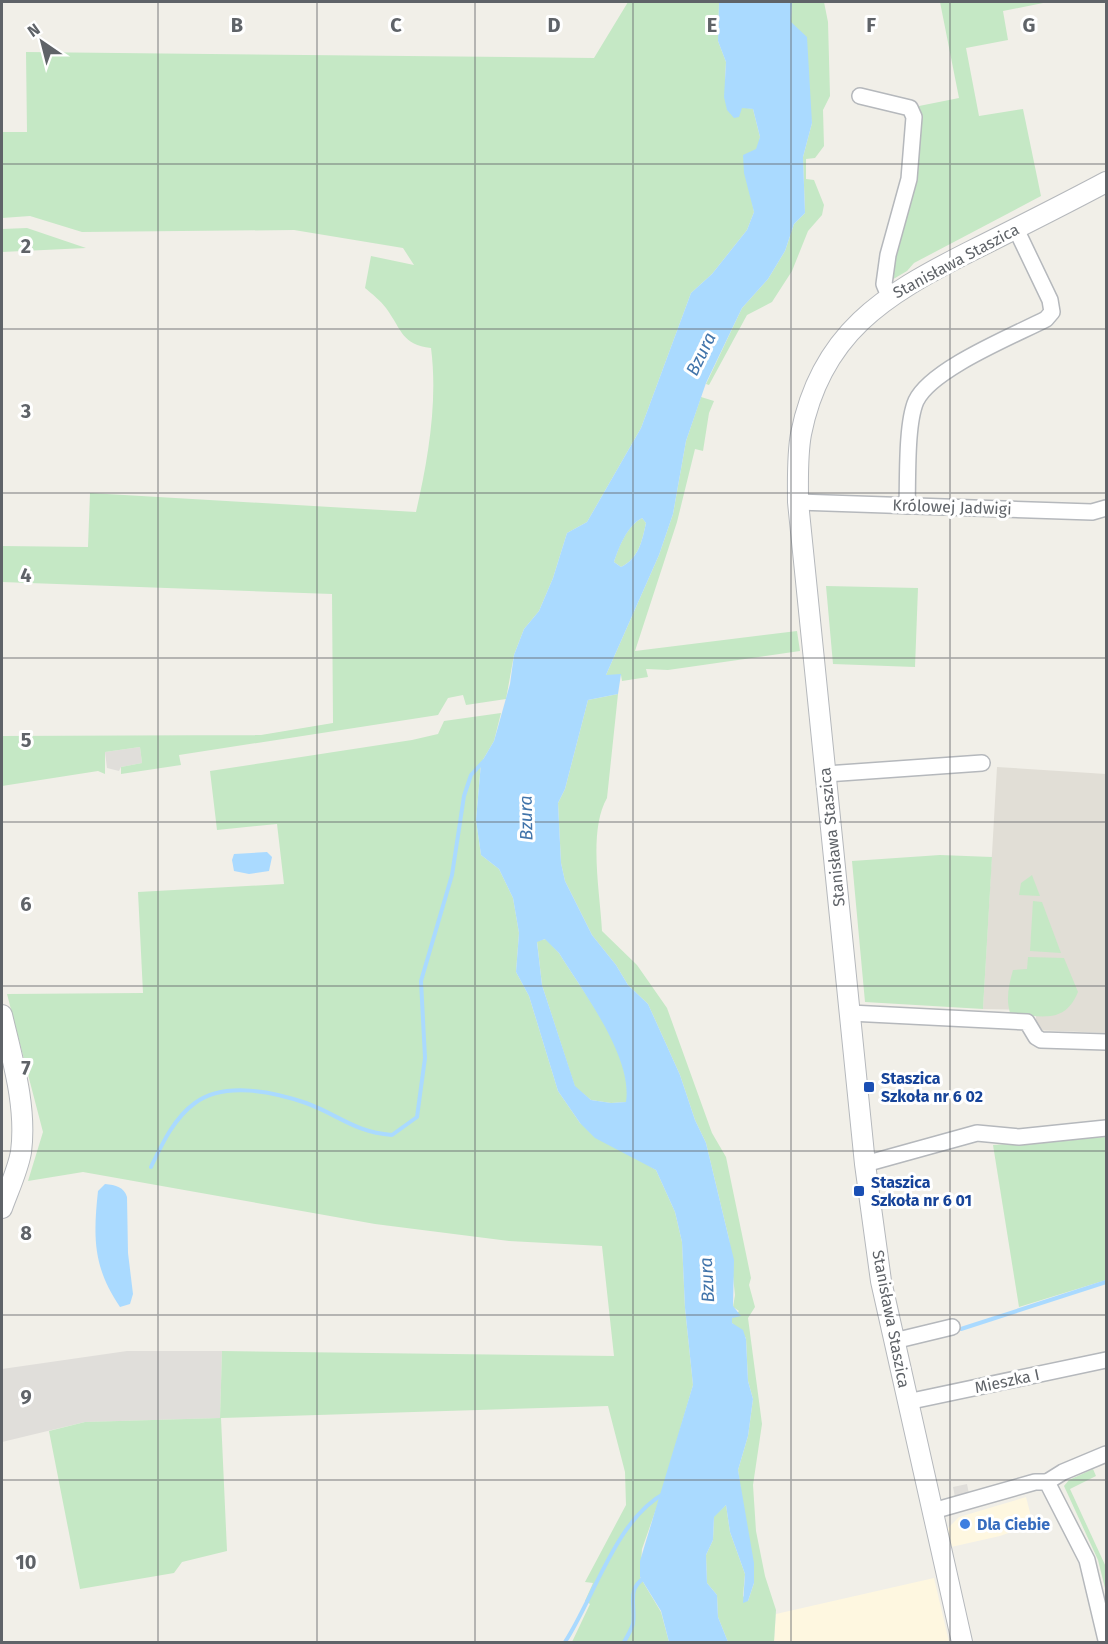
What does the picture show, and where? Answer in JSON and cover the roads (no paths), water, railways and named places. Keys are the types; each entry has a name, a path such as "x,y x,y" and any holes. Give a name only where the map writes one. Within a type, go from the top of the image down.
{"street":[{"path":"860,96 910,108 914,117 909,178 888,255 884,284 889,296"},
{"name":"Stanisława Staszica","path":"962,1642 881,1281 865,1164 798,502 801,436 818,382 840,345 856,325 889,296 1107,182"},
{"path":"907,506 912,418 922,391 944,372 1046,319 1052,312 1050,300 1016,229"},
{"name":"Królowej Jadwigi","path":"798,502 1092,512 1107,508"},
{"path":"826,774 981,763"},
{"path":"850,1013 1027,1022 1035,1037 1041,1040 1107,1042"},
{"path":"2,1015 18,1085 21,1111 21,1152 2,1208"},
{"path":"865,1164 977,1133 1019,1137 1107,1128"},
{"path":"894,1341 952,1327"},
{"name":"Mieszka I","path":"908,1402 1107,1360"},
{"path":"933,1511 1035,1482 1047,1482 1063,1472 1107,1454"},
{"path":"1047,1482 1087,1560 1107,1640"}],"water":[{"name":"Bzura","path":"719,2 792,2 791,22 807,37 812,123 803,157 805,213 794,224 785,251 768,279 742,308 706,383 686,441 673,514 659,555 606,675 621,674 618,694 588,700 565,789 558,803 561,863 565,881 592,935 616,965 628,985 648,1004 680,1075 695,1120 706,1143 734,1260 733,1306 741,1316 732,1318 732,1323 743,1330 746,1339 748,1381 753,1399 748,1436 738,1470 754,1563 754,1583 748,1601 743,1603 745,1574 730,1532 726,1505 714,1517 713,1540 706,1555 707,1583 717,1595 718,1617 728,1642 669,1642 661,1611 640,1577 640,1561 693,1385 685,1308 682,1242 675,1212 656,1170 595,1138 580,1123 558,1091 529,996 516,972 519,933 513,898 499,869 481,855 476,820 481,763 494,741 510,684 514,655 524,629 539,611 553,578 567,533 587,522 641,428 691,293 712,274 747,230 754,212 744,173 743,155 756,149 760,137 753,109 742,108 739,117 734,118 727,110 724,97 726,62 718,41","holes":["642,518 646,523 639,548 632,559 621,567 614,562 618,550 628,531","545,939 559,953 593,1005 614,1045 622,1065 626,1084 626,1102 611,1103 591,1100 575,1086 542,985 537,942"]},
{"path":"267,852 272,857 269,871 249,874 234,871 232,860 234,854"},
{"path":"105,1184 119,1187 127,1197 128,1253 133,1294 130,1304 120,1307 104,1279 97,1252 98,1191"}],"waterway":[{"path":"151,1167 169,1132 181,1116 195,1103 220,1092 235,1090 279,1095 306,1103 357,1127 392,1135 417,1117 425,1058 421,981 452,875 464,796 471,775 484,761"},
{"path":"961,1329 1106,1282"},
{"path":"565,1642 619,1540 648,1505 665,1493"},
{"path":"624,1642 633,1624 633,1593 638,1583 644,1578"}],"place":[{"name":"Staszica Szkoła nr 6 02","path":"869,1087"},
{"name":"Staszica Szkoła nr 6 01","path":"859,1191"},
{"name":"Dla Ciebie","path":"965,1524"}]}
